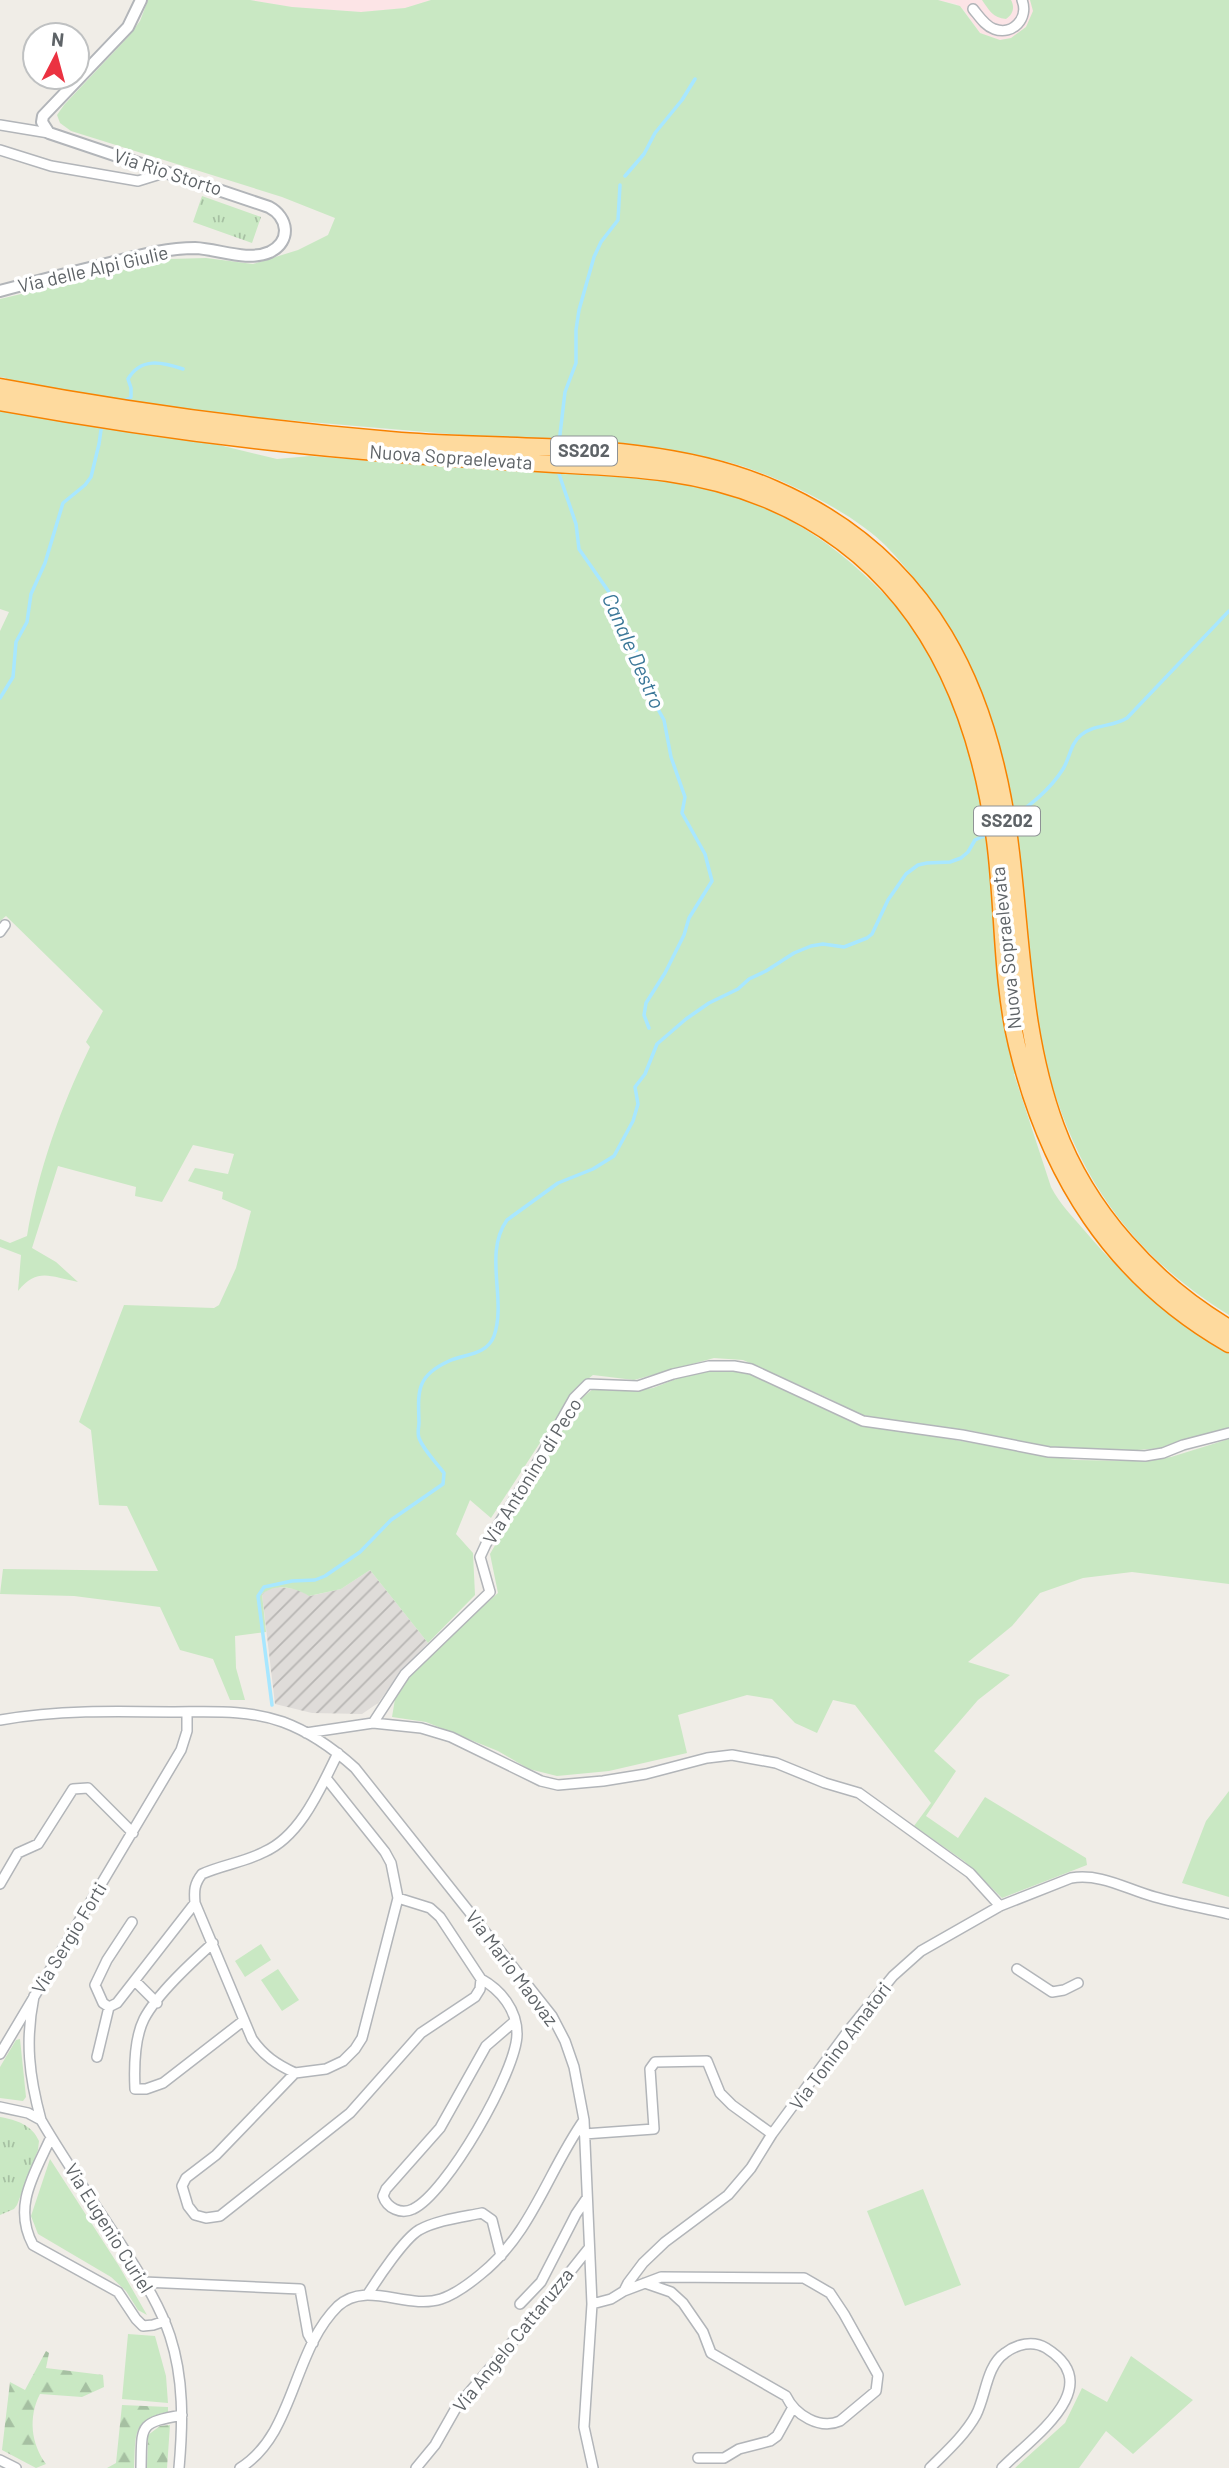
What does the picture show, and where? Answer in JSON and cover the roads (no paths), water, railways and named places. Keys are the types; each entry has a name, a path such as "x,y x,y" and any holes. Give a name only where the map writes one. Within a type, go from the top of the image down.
{"highway":[{"name":"Nuova Sopraelevata","path":"2,395 102,420 215,428 353,450 460,451 703,472 775,489 834,521 888,563 942,656 963,704 977,748 995,837 1011,1016 1061,1140 1104,1215 1147,1265 1170,1287 1229,1328"},
{"name":"Nuova Sopraelevata","path":"1031,1071 1045,1136 1071,1188 1092,1221 1153,1290 1187,1318 1229,1344"}],"street":[{"path":"50,133 42,122 43,116 128,27 141,0"},
{"path":"973,9 988,26 1006,30 1015,27 1021,20 1024,10 1022,0"},
{"path":"0,125 50,133"},
{"name":"Via Rio Storto","path":"50,133 269,206 283,218"},
{"path":"0,150 51,166 138,181 167,172"},
{"name":"Via delle Alpi Giulie","path":"0,291 177,249 218,250 255,256 266,254 275,249 284,237 286,226 283,218"},
{"name":"Via Antonino di Peco","path":"373,1723 405,1674 489,1592 481,1557 486,1544 574,1398 588,1384 638,1386 693,1368 734,1366 751,1369 863,1421 1070,1454 1144,1456 1229,1433"},
{"name":"Via Mario Maovaz","path":"0,1720 59,1712 243,1712 285,1723 306,1733 338,1753 355,1768 552,2016 574,2067 584,2120 592,2304 584,2427 593,2468"},
{"name":"Via Sergio Forti","path":"0,2054 3,2039 34,1996 181,1750 187,1731 187,1712"},
{"path":"306,1733 373,1723 421,1728 451,1737 541,1781 558,1784 603,1781 732,1755 776,1763 803,1776 859,1793 970,1873 1000,1906"},
{"path":"326,1778 385,1852 391,1863 398,1898 362,2038 343,2061 327,2069 295,2073 263,2054 243,2021 214,1943 195,1903 194,1892 196,1882 202,1874 264,1853 291,1832 326,1778 338,1753"},
{"path":"0,1884 18,1853 38,1844 44,1837 73,1789 88,1788 133,1833"},
{"name":"Via Tonino Amatori","path":"624,2291 643,2263 665,2242 728,2195 751,2168 772,2134 848,2031 894,1976 921,1951 1000,1906 1081,1876 1096,1877 1152,1896 1229,1914"},
{"path":"398,1898 430,1908 440,1917 481,1979 508,2003 515,2021 517,2033 516,2052 509,2070 461,2158 416,2208 402,2212 396,2210 385,2201 384,2192 440,2128 485,2046 515,2021"},
{"path":"97,2057 109,2007 117,2003 195,1903"},
{"path":"109,2007 103,2003 95,1985 107,1960 132,1922"},
{"path":"214,1943 191,1963 144,2019 134,2069 135,2089 146,2090 163,2083 243,2021"},
{"path":"1017,1969 1052,1992 1078,1983"},
{"path":"295,2073 216,2155 186,2178 182,2186 183,2196 195,2215 206,2218 220,2216 350,2113 421,2033 475,1997 480,1989 481,1979"},
{"path":"135,1981 156,2003"},
{"name":"Via Eugenio Curiel","path":"34,1996 28,2042 34,2095 41,2120 144,2282 165,2321 177,2363 182,2415 180,2464"},
{"path":"584,2134 654,2129 650,2069 655,2062 707,2061 720,2093 772,2134"},
{"path":"0,2107 28,2113 41,2120"},
{"path":"240,2468 262,2449 276,2429 313,2343 343,2302 368,2294 425,2302 449,2296 468,2285 500,2256 530,2216 570,2139 584,2120"},
{"name":"Via Eugenio Curiel","path":"51,2137 24,2204 23,2217 33,2245 118,2292 143,2326 153,2326 165,2321"},
{"path":"520,2304 541,2281 587,2198"},
{"path":"368,2294 417,2232 450,2220 482,2213 492,2220 500,2256"},
{"name":"Via Angelo Cattaruzza","path":"416,2468 435,2445 456,2408 589,2248"},
{"path":"592,2304 611,2299 624,2291 645,2283 661,2277 804,2278 830,2293 878,2375 876,2391 848,2416 833,2424 819,2424 792,2409 786,2396 711,2353 703,2332 683,2303 671,2292 645,2283"},
{"path":"144,2282 300,2290 308,2334 313,2343"},
{"path":"930,2468 975,2417 992,2368 1003,2354 1029,2343 1041,2345 1055,2354 1066,2366 1070,2381 1069,2395 1061,2410 1002,2468"},
{"path":"698,2458 724,2458 739,2449 770,2441 777,2435 792,2409"},
{"path":"141,2468 142,2432 146,2426 155,2420 182,2415"},
{"path":"0,2460 16,2468"},
{"path":"180,2464 188,2468"}],"waterway":[{"name":"Canale Destro","path":"625,176 644,154 655,133 695,79"},
{"name":"Canale Destro","path":"559,443 565,392 576,363 579,310 594,257 601,242 618,220 620,185"},
{"path":"122,403 131,397 128,379 139,367 160,363 183,369"},
{"path":"0,698 13,677 16,642 27,622 31,594 45,563 63,503 91,477 102,423"},
{"name":"Canale Destro","path":"557,468 576,524 579,549 618,605 638,655 644,684 664,720 671,757 685,797 682,813 705,854 712,881 689,918 684,935 665,973 646,1003 644,1015 649,1028"},
{"path":"1011,819 1052,784 1081,735 1127,718 1229,611"},
{"path":"272,1705 258,1596 264,1587 292,1581 315,1580 325,1576 360,1552 391,1520 443,1484 444,1473 418,1436 419,1393 430,1372 449,1361 475,1353 491,1342 498,1307 497,1247 507,1220 558,1183 593,1169 614,1156 633,1121 638,1104 635,1087 645,1074 657,1044 686,1019 794,953 823,944 844,947 867,938 872,934 888,900 906,874 918,865 950,862 961,858 975,840 990,833"}]}
